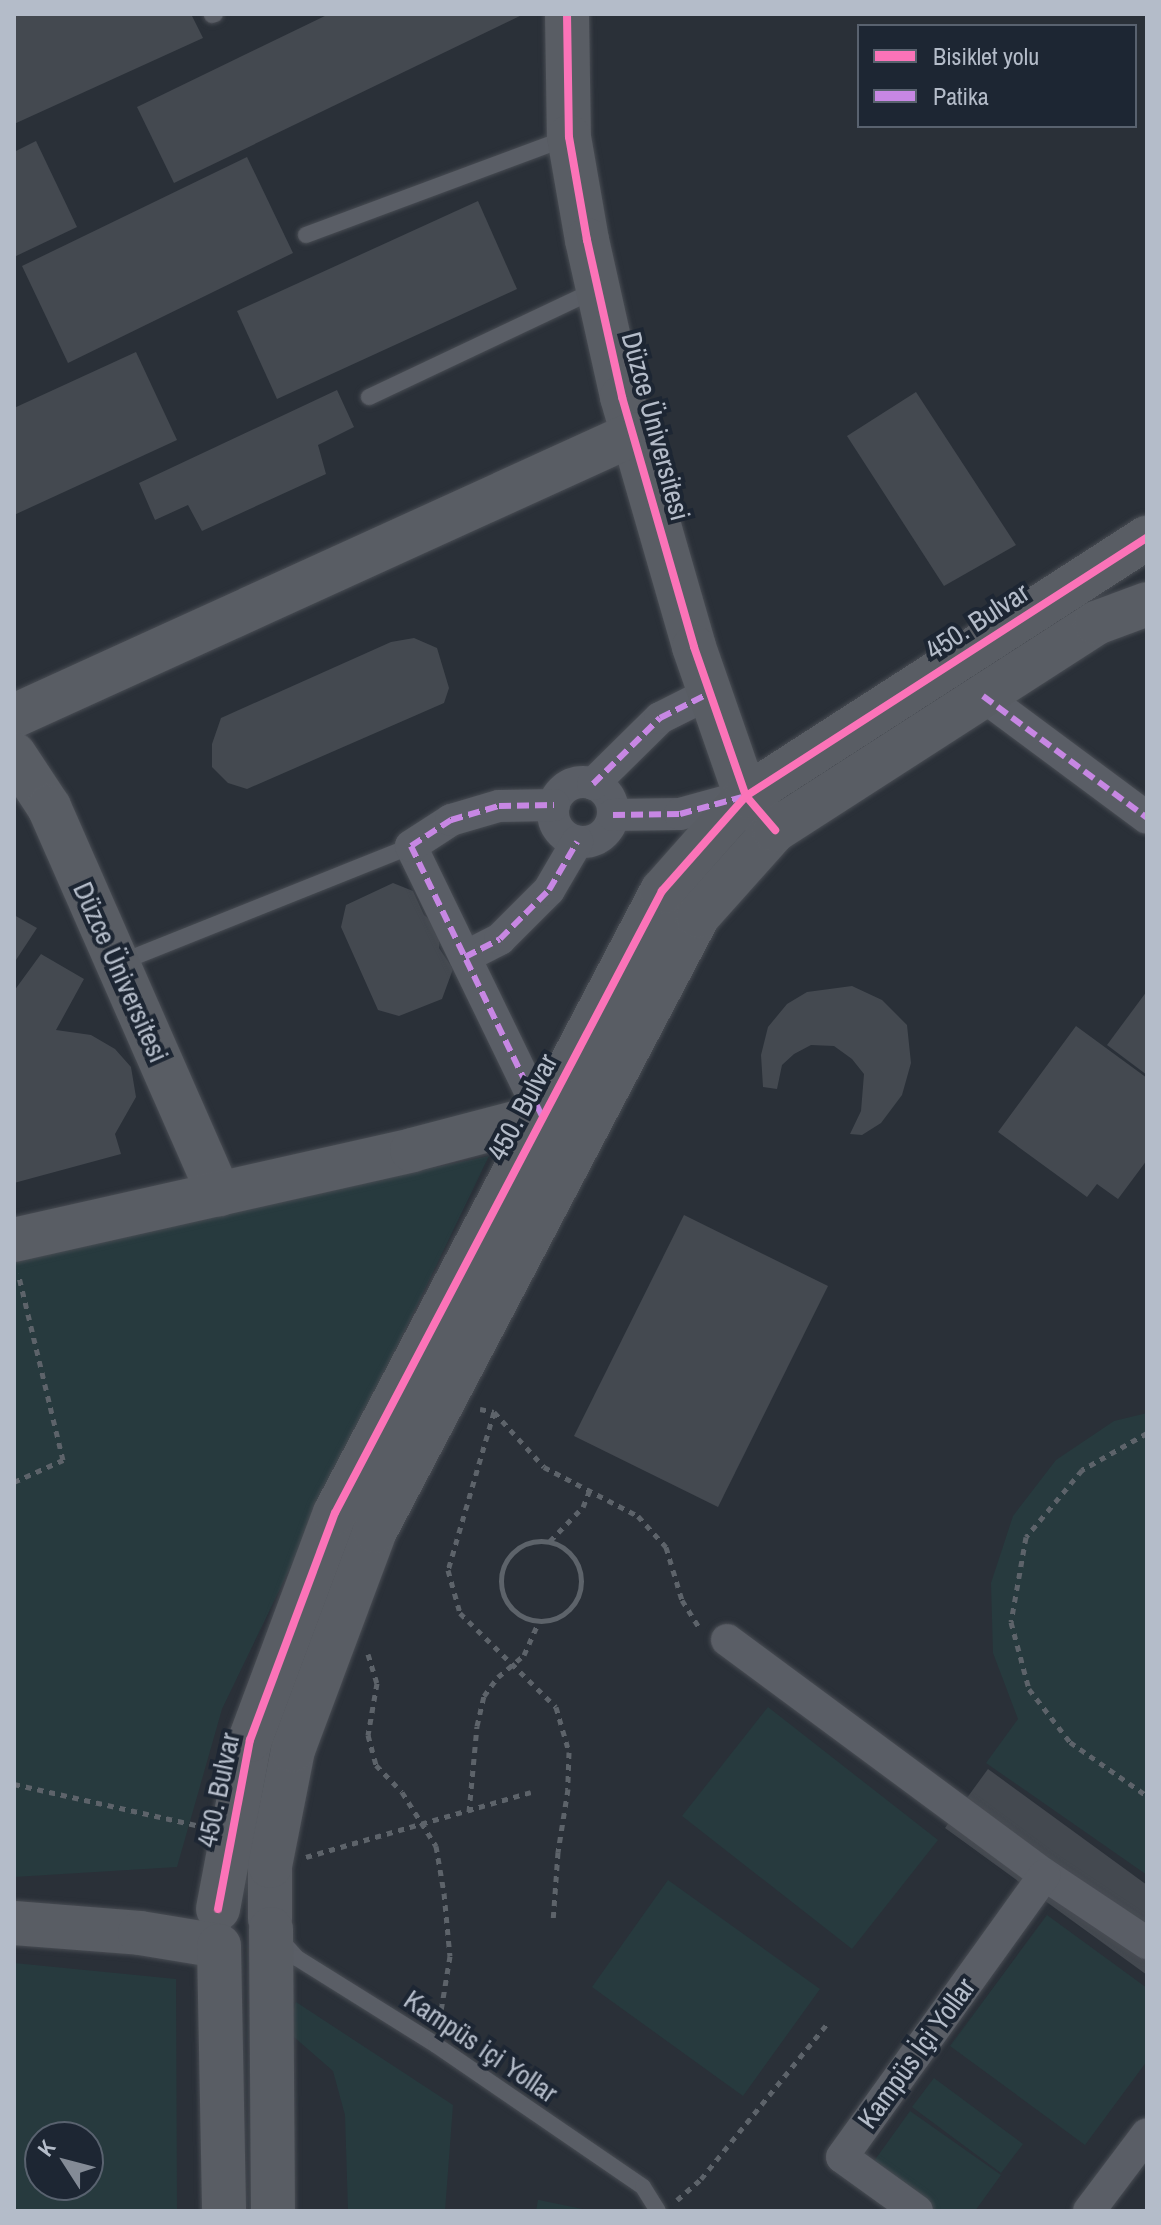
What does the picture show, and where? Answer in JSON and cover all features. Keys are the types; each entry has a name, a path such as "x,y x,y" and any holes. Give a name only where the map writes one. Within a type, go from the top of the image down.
{"street":[{"name":"Düzce Üniversitesi","path":"567,14 569,137 597,289 633,434 710,693 746,796 775,830"},
{"path":"14,716 633,434"},
{"name":"450. Bulvar","path":"224,2211 218,1927 229,1833 250,1740 335,1513 662,891 746,796 1147,538"},
{"path":"273,2211 270,1866 293,1750 375,1531 698,916 775,830 1096,623 1147,604"},
{"path":"593,784 660,718 710,693"},
{"path":"983,696 1147,818"},
{"name":"Düzce Üniversitesi","path":"14,754 49,807 219,1194"},
{"path":"573,784 593,784 609,796 613,815 611,825 597,839 577,842 555,824 554,805 565,789 573,784"},
{"path":"613,815 680,814 746,796"},
{"path":"542,1116 411,846 451,820 499,806 554,805"},
{"path":"465,957 500,939 539,900 577,842"},
{"path":"16,1256 219,1194 412,1150 542,1116 584,1133"},
{"path":"727,1640 1045,1875 1147,1943"},
{"name":"Kampüs İçi Yollar","path":"917,2211 842,2157 1045,1875"},
{"path":"14,1923 140,1933 218,1927 243,1897 260,1904 270,1924"},
{"path":"14,1904 86,1909 218,1927"},
{"path":"1089,2211 1147,2134"}],"lane":[{"path":"306,235 569,137"},
{"path":"369,397 597,289"},
{"path":"117,963 411,846"},
{"name":"Kampüs içi Yollar","path":"270,1924 297,1958 436,2045 643,2187 665,2207"}],"path":[{"path":"14,1482 63,1460 16,1256"},
{"path":"443,1401 494,1412 544,1467 638,1516 666,1547 682,1600 703,1634 727,1640"},
{"path":"494,1412 448,1570 460,1613 556,1707 569,1752 568,1789 558,1852 553,1921"},
{"path":"1147,1433 1082,1470 1026,1537 1011,1622 1029,1689 1070,1742 1147,1796"},
{"path":"550,1541 583,1507 590,1490"},
{"path":"537,1540 563,1546 579,1566 580,1593 564,1614 539,1621 526,1619 506,1602 501,1575 513,1551 537,1540"},
{"path":"345,1611 364,1641 377,1683 368,1735 376,1765 402,1792 436,1846 450,1956 436,2045"},
{"path":"469,1812 477,1726 484,1696 524,1655 539,1621"},
{"path":"14,1784 229,1833"},
{"path":"270,1866 424,1826 531,1792"},
{"path":"665,2207 701,2179 827,2024"}],"green space":[{"path":"489,1156 222,1709 177,1867 14,1877 14,1256"},
{"path":"1147,1413 1147,1875 986,1763 1018,1719 993,1653 991,1583 1013,1516 1056,1460 1114,1421"},
{"path":"768,1707 938,1840 852,1949 682,1816"},
{"path":"668,1880 820,1989 743,2096 592,1987"},
{"path":"1047,1915 1147,1988 1147,2061 1085,2145 950,2046"},
{"path":"14,1963 176,1979 177,2211 14,2211"},
{"path":"296,2002 453,2105 445,2211 348,2211 345,2115 333,2071 286,2030"},
{"path":"934,2078 1023,2144 1001,2173 912,2107"},
{"path":"910,2111 1001,2175 975,2211 923,2211 867,2171"},
{"path":"539,2200 592,2211 536,2211"}],"building":[{"path":"14,14 191,14 203,38 14,124"},
{"path":"329,14 524,14 174,183 137,107"},
{"path":"36,141 77,227 14,257 14,152"},
{"path":"247,157 293,253 68,363 22,266"},
{"path":"478,201 517,289 277,399 237,311"},
{"path":"136,352 177,440 14,515 14,408"},
{"path":"337,390 354,427 318,445 326,474 202,531 188,505 155,520 139,483"},
{"path":"916,392 1016,545 944,586 847,436"},
{"path":"414,638 437,648 449,688 444,703 247,789 228,783 212,767 212,744 221,718 391,642"},
{"path":"393,883 413,891 424,915 440,928 439,948 453,969 442,999 399,1016 378,1010 341,927 346,905"},
{"path":"14,915 37,928 14,963"},
{"path":"41,954 84,979 56,1030 91,1035 115,1049 131,1067 136,1097 115,1134 121,1154 14,1183 14,991"},
{"path":"852,986 882,1000 907,1025 911,1063 902,1095 881,1123 862,1135 850,1134 861,1111 864,1074 852,1059 834,1046 811,1045 794,1054 782,1065 777,1089 763,1087 761,1055 768,1027 787,1004 807,992"},
{"path":"1147,991 1147,1075 1107,1045"},
{"path":"1076,1026 1147,1078 1147,1160 1118,1199 1097,1184 1087,1197 998,1132"},
{"path":"684,1215 828,1286 718,1507 574,1436"},
{"path":"988,1769 1147,1885 1147,1975 945,1828"}],"marked path":[{"path":"593,784 660,718 710,693"},
{"path":"983,696 1147,818"},
{"path":"613,815 680,814 742,797"},
{"path":"542,1116 411,846 451,820 499,806 554,805"},
{"path":"465,957 500,939 549,890 577,842"}],"cycle path":[{"path":"567,14 569,137 587,240 622,397 694,647 746,796 775,830"},
{"path":"218,1909 250,1740 335,1513 662,891 746,796 1147,538"}]}
